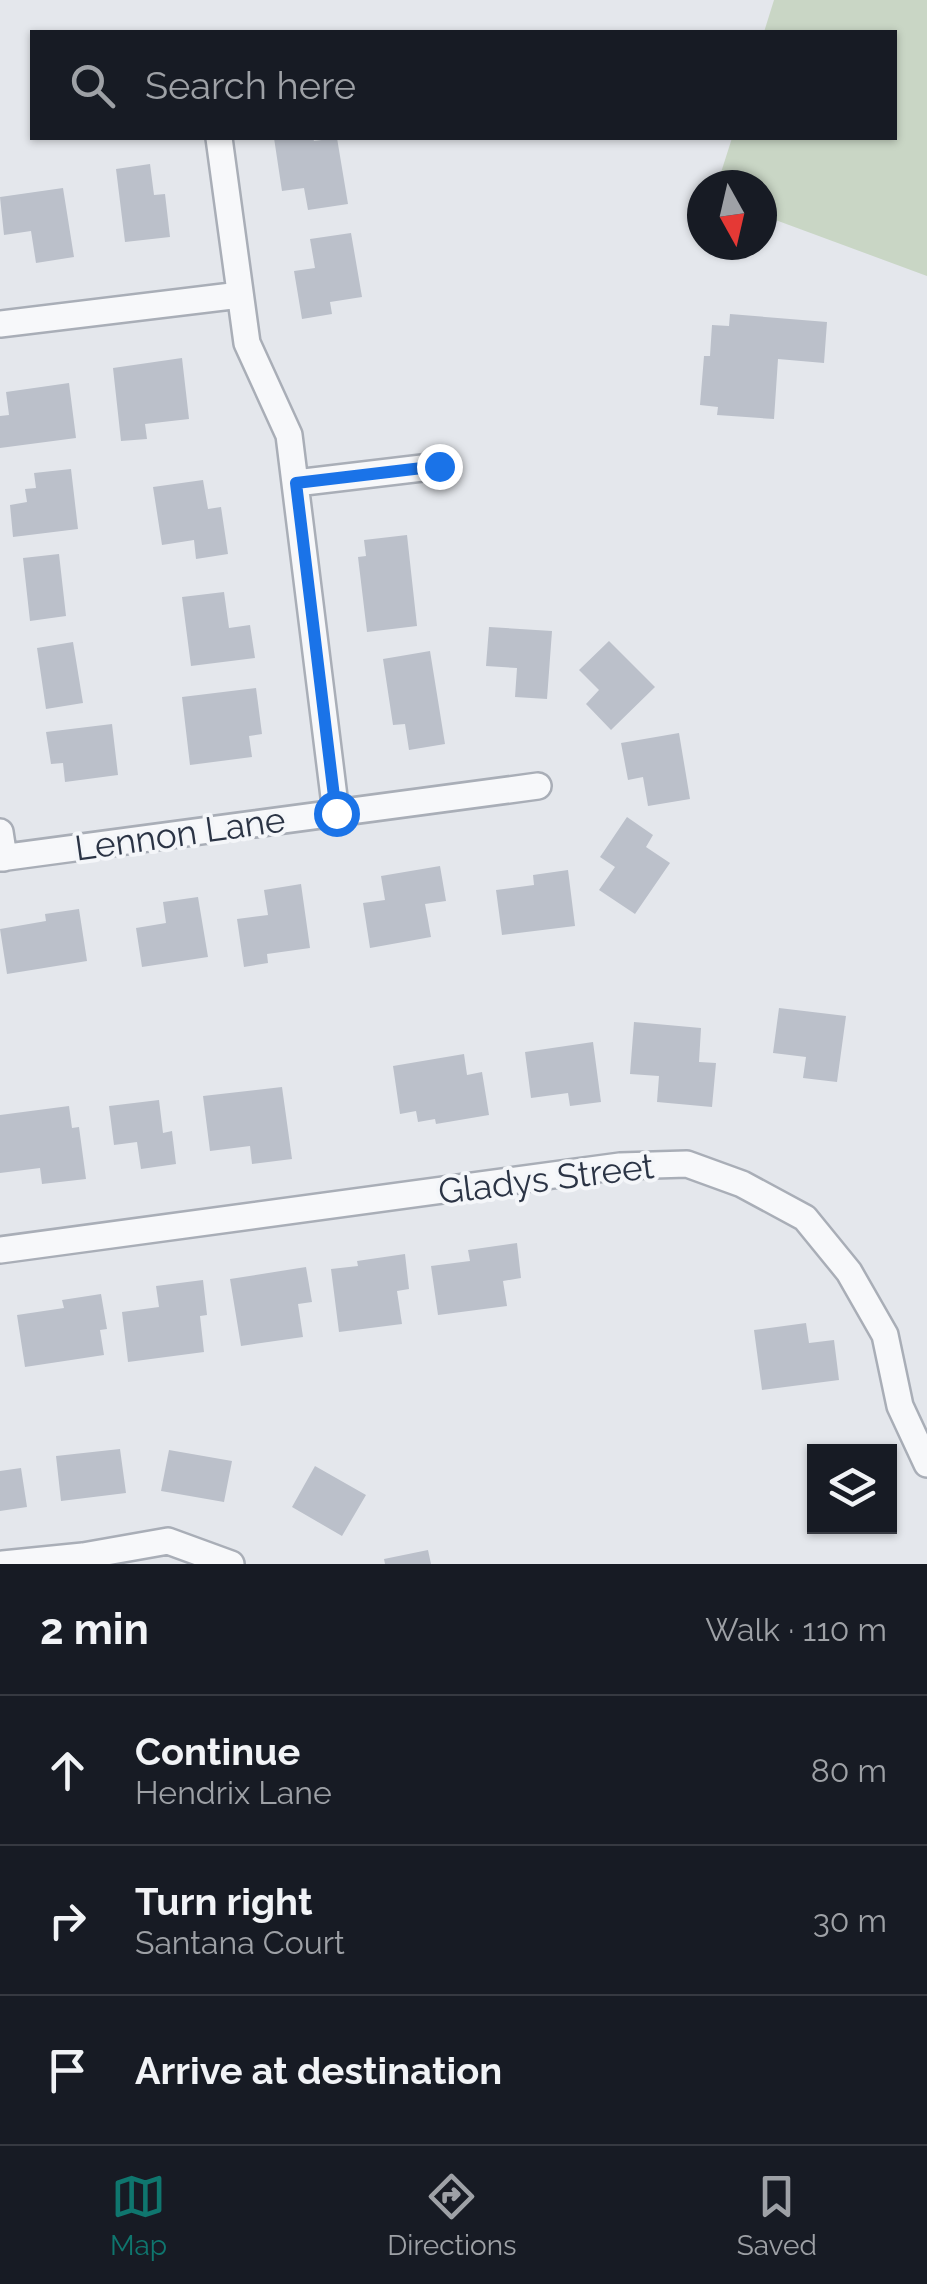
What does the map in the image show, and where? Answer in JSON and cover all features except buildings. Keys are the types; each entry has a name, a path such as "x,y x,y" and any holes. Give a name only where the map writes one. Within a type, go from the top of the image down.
{"street":[{"path":"219,140 247,343 289,436 336,813"},
{"path":"0,324 240,294"},
{"path":"296,483 439,466"},
{"name":"Lennon Lane","path":"1,849 336,813 538,786"},
{"name":"Gladys Street","path":"0,1250 620,1166 687,1164 742,1184 804,1218 849,1272 885,1335 900,1406 927,1464"},
{"path":"3,1564 83,1556 168,1541 232,1564"}],"green space":[{"path":"774,0 927,0 927,276 777,221 777,170 722,170 731,140 897,140 897,30 765,30"}],"route":[{"path":"336,813 296,483 439,466"}]}
